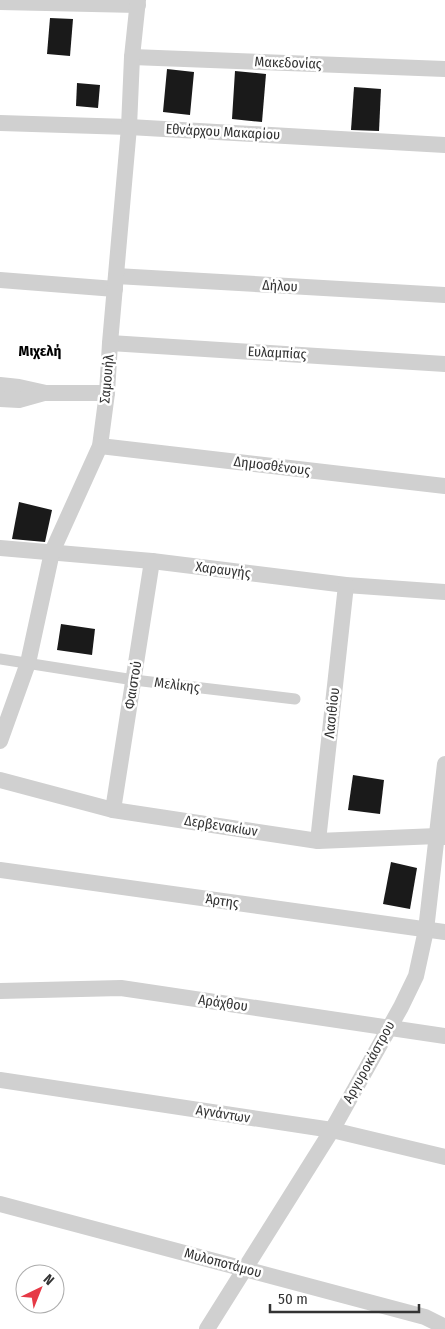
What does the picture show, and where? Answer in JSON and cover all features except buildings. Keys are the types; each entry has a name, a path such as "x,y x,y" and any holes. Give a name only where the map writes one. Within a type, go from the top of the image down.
{"street":[{"path":"0,2 138,2"},
{"name":"Σαμουήλ","path":"0,741 28,663 52,552 100,446 107,393 132,57 138,2"},
{"name":"Μακεδονίας","path":"132,57 445,69"},
{"name":"Εθνάρχου Μακαρίου","path":"0,123 128,126 445,146"},
{"name":"Δήλου","path":"0,280 115,282 445,295"},
{"name":"Ευλαμπίας","path":"110,343 445,364"},
{"path":"0,385 46,393 107,393"},
{"path":"0,399 19,400 46,393"},
{"name":"Δημοσθένους","path":"100,446 445,486"},
{"name":"Χαραυγής","path":"0,548 152,561 346,585 445,592"},
{"name":"Φαιστού","path":"113,810 152,561"},
{"name":"Λασιθίου","path":"318,841 346,585"},
{"name":"Μελίκης","path":"0,659 134,680 295,699"},
{"name":"Αργυροκάστρου","path":"207,1329 332,1130 388,1027 401,1007 416,976 426,930 441,837 445,764"},
{"name":"Δερβενακίων","path":"0,780 113,810 318,841 441,837"},
{"name":"Άρτης","path":"0,870 445,932"},
{"name":"Αράχθου","path":"0,991 120,988 445,1036"},
{"name":"Αγνάντων","path":"0,1080 332,1130 445,1157"},
{"name":"Μυλοποτάμου","path":"0,1204 425,1317 445,1326"}],"district":[{"name":"Μιχελή","path":"40,351"}]}
